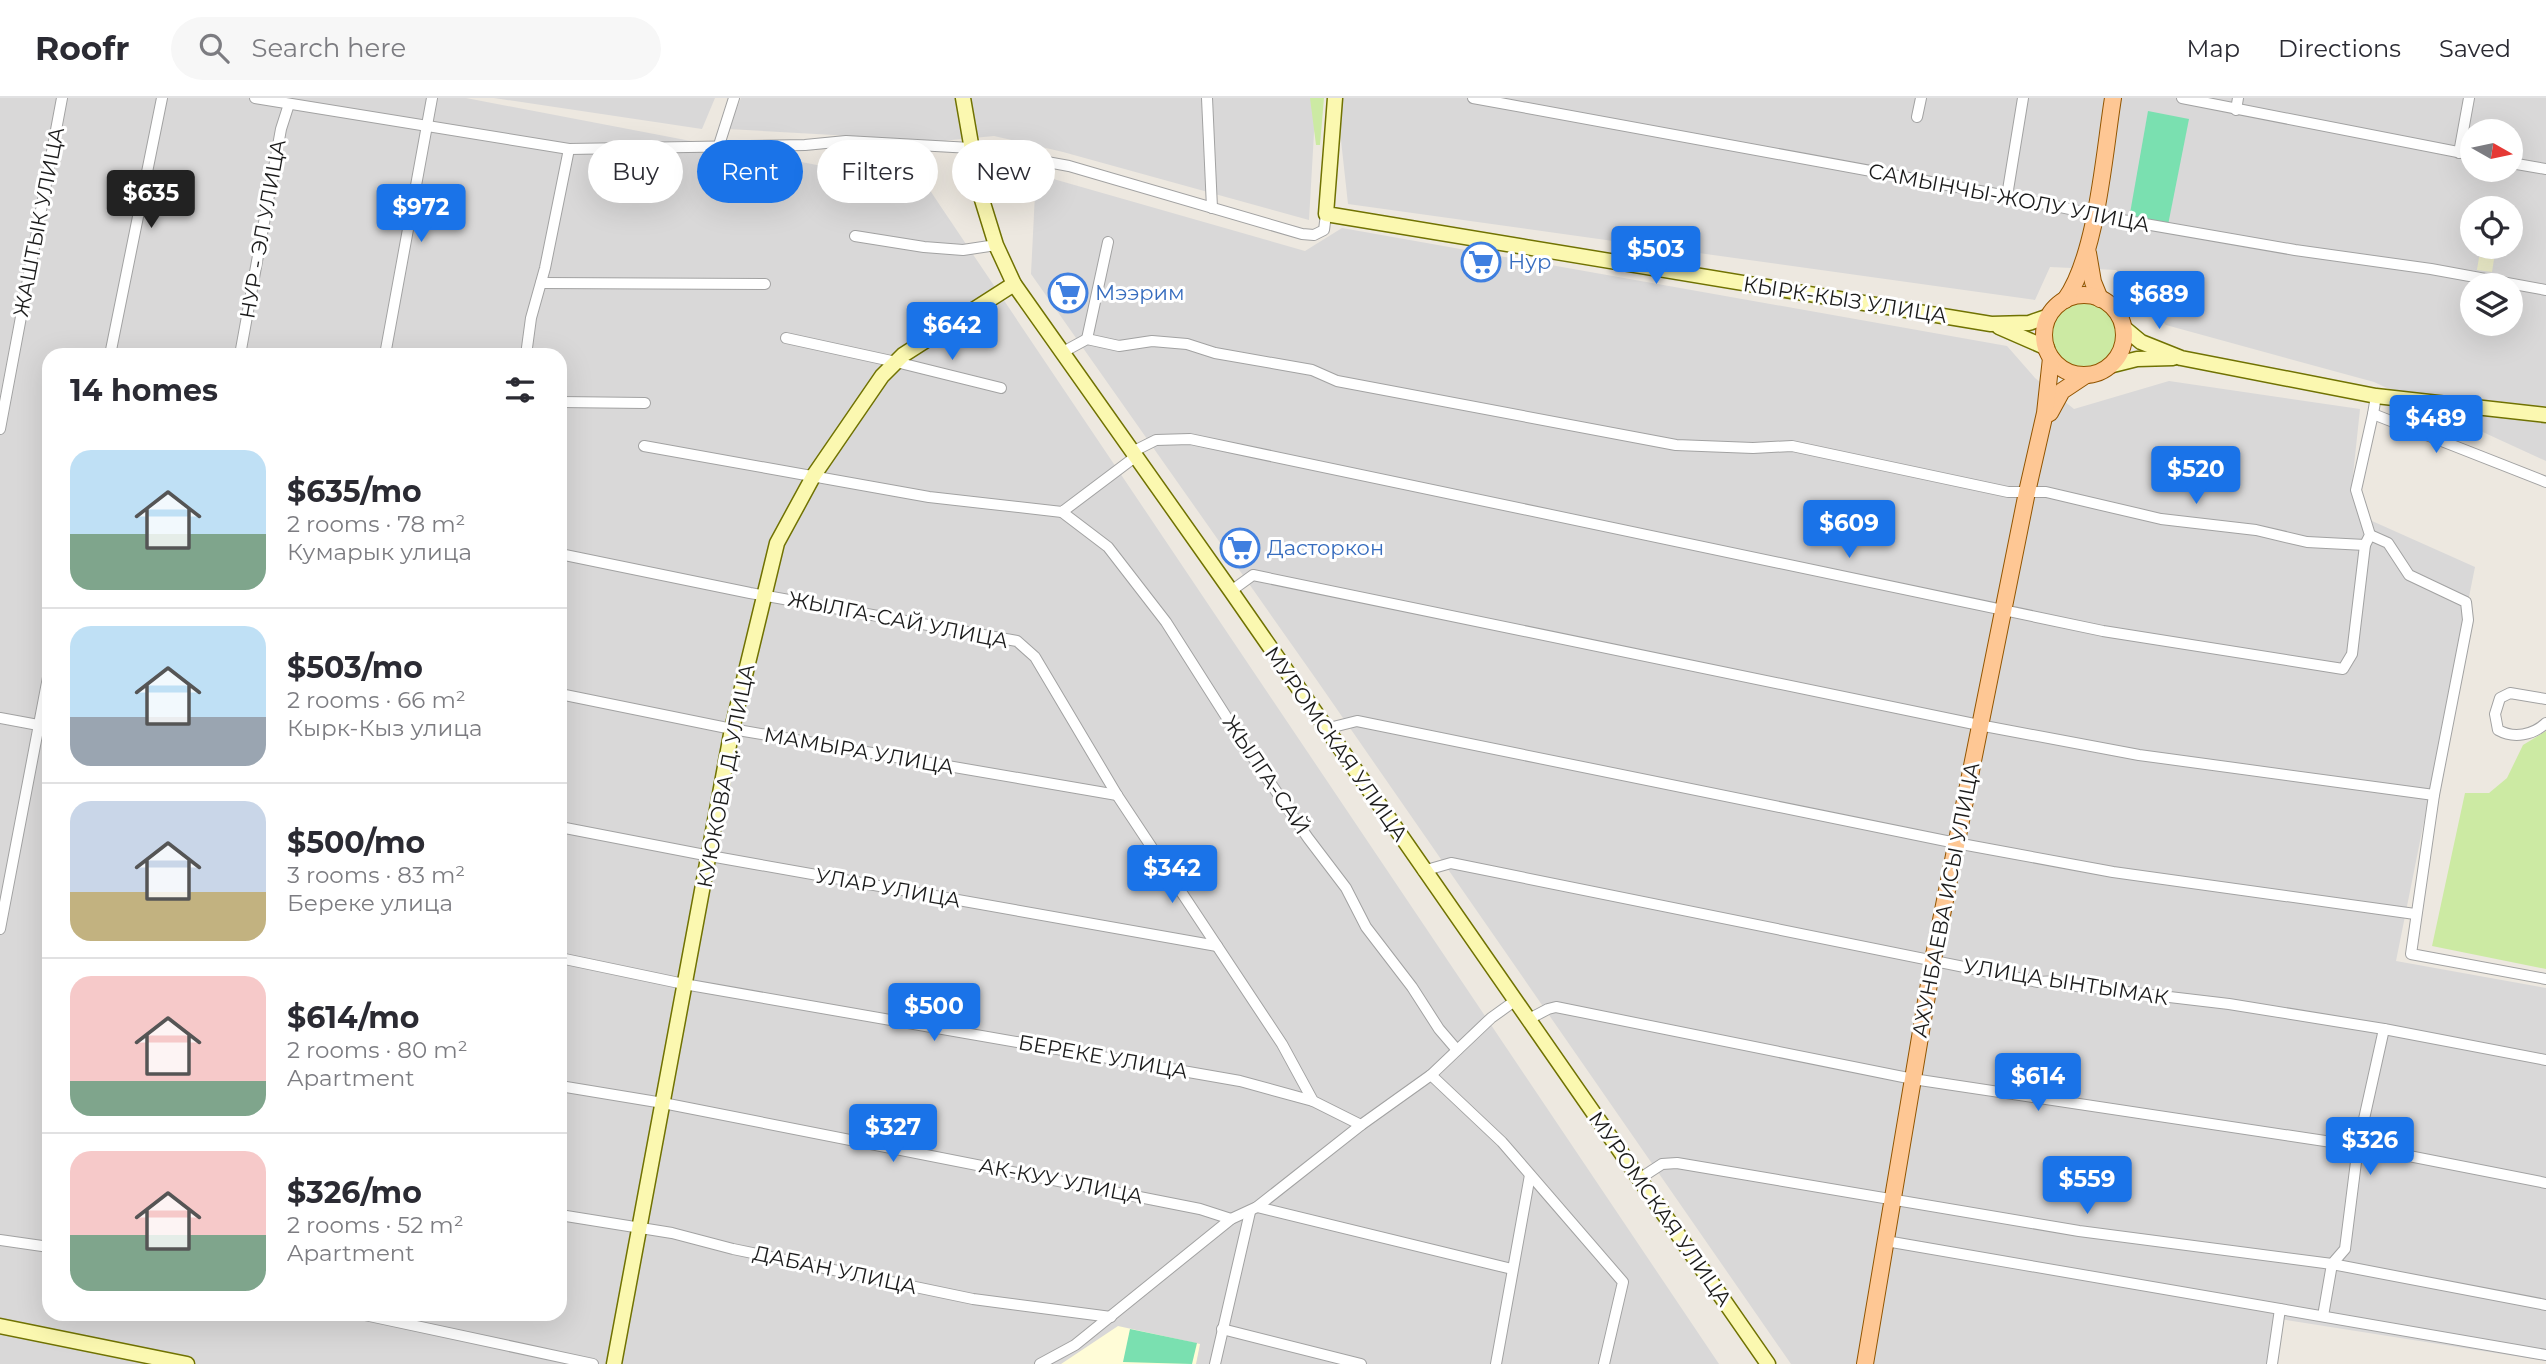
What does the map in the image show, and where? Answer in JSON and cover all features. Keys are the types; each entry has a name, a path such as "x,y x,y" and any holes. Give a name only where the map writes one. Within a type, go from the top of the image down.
{"main road":[{"path":"2065,300 2082,296 2100,299 2115,310 2123,327 2120,351 2109,366 2099,372 2087,375 2068,372 2049,353 2045,333 2049,316 2071,292 2088,251 2113,98"},
{"path":"2088,251 2091,275 2100,299"},
{"name":"АХУНБАЕВА ИСЫ УЛИЦА","path":"1865,1364 1933,960 2048,397 2049,353"},
{"name":"АХУНБАЕВА ИСЫ УЛИЦА","path":"2040,438 2050,412 2063,391 2087,375"}],"street":[{"name":"ЖАШТЫК УЛИЦА","path":"0,429 62,98"},
{"path":"111,348 162,98"},
{"path":"255,98 569,149 697,146"},
{"path":"386,348 432,98"},
{"path":"721,140 734,98"},
{"name":"МУРОМСКАЯ УЛИЦА","path":"963,98 970,140"},
{"path":"1207,98 1212,208"},
{"path":"1055,163 1314,235 1324,230 1335,98"},
{"name":"САМЫНЧЫ-ЖОЛУ УЛИЦА","path":"1473,98 2295,250 2431,269 2546,290"},
{"path":"1917,117 1921,98"},
{"path":"2007,196 2022,98"},
{"path":"2182,98 2459,153 2469,98"},
{"path":"2236,110 2238,98"},
{"name":"НУР - ЭЛ УЛИЦА","path":"241,348 281,129 289,104"},
{"path":"803,145 846,141 952,147"},
{"path":"527,348 531,318 569,149"},
{"path":"2524,165 2546,169"},
{"name":"МУРОМСКАЯ УЛИЦА","path":"983,203 996,245 1014,284 1231,591 1768,1364"},
{"name":"КЫРК-КЫЗ УЛИЦА","path":"1326,214 1991,324 2029,323 2049,316"},
{"path":"855,236 963,250 996,245"},
{"path":"1087,339 1108,242"},
{"path":"541,283 765,284"},
{"name":"КУЮКОВА Д. УЛИЦА","path":"614,1364 733,729 777,543 814,475 882,376 903,355 1014,284"},
{"name":"КЫРК-КЫЗ УЛИЦА","path":"1991,324 2049,353"},
{"path":"2123,327 2151,347 2181,358 2376,396 2546,415"},
{"path":"786,338 1001,388"},
{"path":"1063,352 1087,339 1119,346 1152,341 1187,344 1215,353 1312,370 1336,381 1676,445 1753,448 1792,446 2008,492 2046,492 2161,519 2256,530 2307,542 2365,545"},
{"path":"2109,366 2137,359 2181,358"},
{"path":"644,446 929,497 1062,512 1133,454 1156,440 1190,439 2103,631 2343,669 2352,654 2365,545 2370,535 2356,490 2376,396"},
{"path":"567,402 645,403"},
{"path":"2373,414 2546,482"},
{"name":"ЖЫЛГА-САЙ","path":"1062,512 1108,547 1167,622 1241,740 1346,888 1366,927 1457,1050"},
{"path":"2370,535 2388,543 2409,575 2466,602 2468,620 2434,795 2411,954 2546,979"},
{"name":"ЖЫЛГА-САЙ УЛИЦА","path":"567,555 763,595 1017,641 1035,657 1117,795 1282,1044 1313,1101"},
{"path":"1231,591 1253,575 1979,725 2139,755 2434,795"},
{"path":"2546,699 2510,693 2500,698 2495,714 2498,730 2505,734 2521,735 2538,730 2546,723"},
{"name":"МАМЫРА УЛИЦА","path":"567,695 733,729 1117,795"},
{"path":"0,718 42,727"},
{"path":"1325,729 1357,721 2113,872 2415,914"},
{"path":"0,929 42,736"},
{"name":"УЛАР УЛИЦА","path":"567,828 1217,946"},
{"name":"УЛИЦА ЫНТЫМАК","path":"1423,870 1451,863 2038,982 2057,981 2076,986 2229,1004 2384,1029 2546,1060"},
{"name":"БЕРЕКЕ УЛИЦА","path":"567,959 684,984 1240,1081 1313,1101"},
{"path":"1040,1364 1075,1345 1231,1219 1253,1210 1361,1125 1431,1075 1491,1018 1516,1000"},
{"path":"1529,1019 1556,1007 1913,1079 2358,1146 2546,1183"},
{"path":"2323,1317 2332,1264 2345,1249 2358,1146 2384,1029"},
{"path":"1431,1075 1502,1142 1623,1282 1604,1364"},
{"name":"АК-КУУ УЛИЦА","path":"567,1087 663,1103 1200,1209 1231,1219"},
{"path":"1313,1101 1361,1125"},
{"path":"1639,1179 1662,1164 1677,1163 2079,1231 2332,1264 2546,1305"},
{"path":"1496,1364 1530,1175"},
{"path":"1253,1210 1512,1269"},
{"path":"1215,1364 1253,1210"},
{"name":"ДАБАН УЛИЦА","path":"567,1216 672,1233 733,1249 973,1299 1111,1317"},
{"path":"0,1240 42,1246"},
{"path":"1886,1241 2546,1355"},
{"path":"2272,1364 2280,1309"},
{"path":"393,1321 593,1364"},
{"path":"0,1326 187,1364"},
{"path":"1222,1329 1362,1364"}],"shaded area":[{"path":"0,98 466,98 697,142 697,203 803,203 803,162 817,165 817,203 938,202 1719,1364 0,1364"},
{"path":"494,98 715,98 702,129"},
{"path":"741,98 1316,98 1309,220 1055,150 1055,140 1011,140 994,136 941,141 728,129"},
{"path":"1340,98 2546,98 2546,461 2374,382 2166,325 2116,270 2050,267 2035,300 1348,204 1338,113"},
{"path":"1055,179 1305,251 1342,228 2007,346 2035,378 2074,409 2169,381 2360,409 2351,494 2372,521 2475,567 2396,961 2546,988 2546,1361 2274,1318 2267,1364 1791,1364 1316,679 1031,274 1035,203 1055,203"},
{"path":"1118,1326 1200,1344 1196,1364 1061,1364"}],"green space":[{"path":"1310,98 1324,98 1320,145 1316,145"},
{"path":"2148,111 2189,119 2168,225 2129,219"},
{"path":"2479,259 2494,259 2492,272 2477,270"},
{"path":"2084,303 2107,312 2116,335 2107,358 2084,367 2061,358 2052,335 2061,312"},
{"path":"2546,731 2546,969 2432,946 2465,793 2489,793 2507,778 2523,745"},
{"path":"1130,1329 1197,1343 1192,1364 1123,1362"}],"place":[{"name":"Нур","path":"1481,262"},
{"name":"Мээрим","path":"1068,293"},
{"name":"Дасторкон","path":"1240,548"}]}
